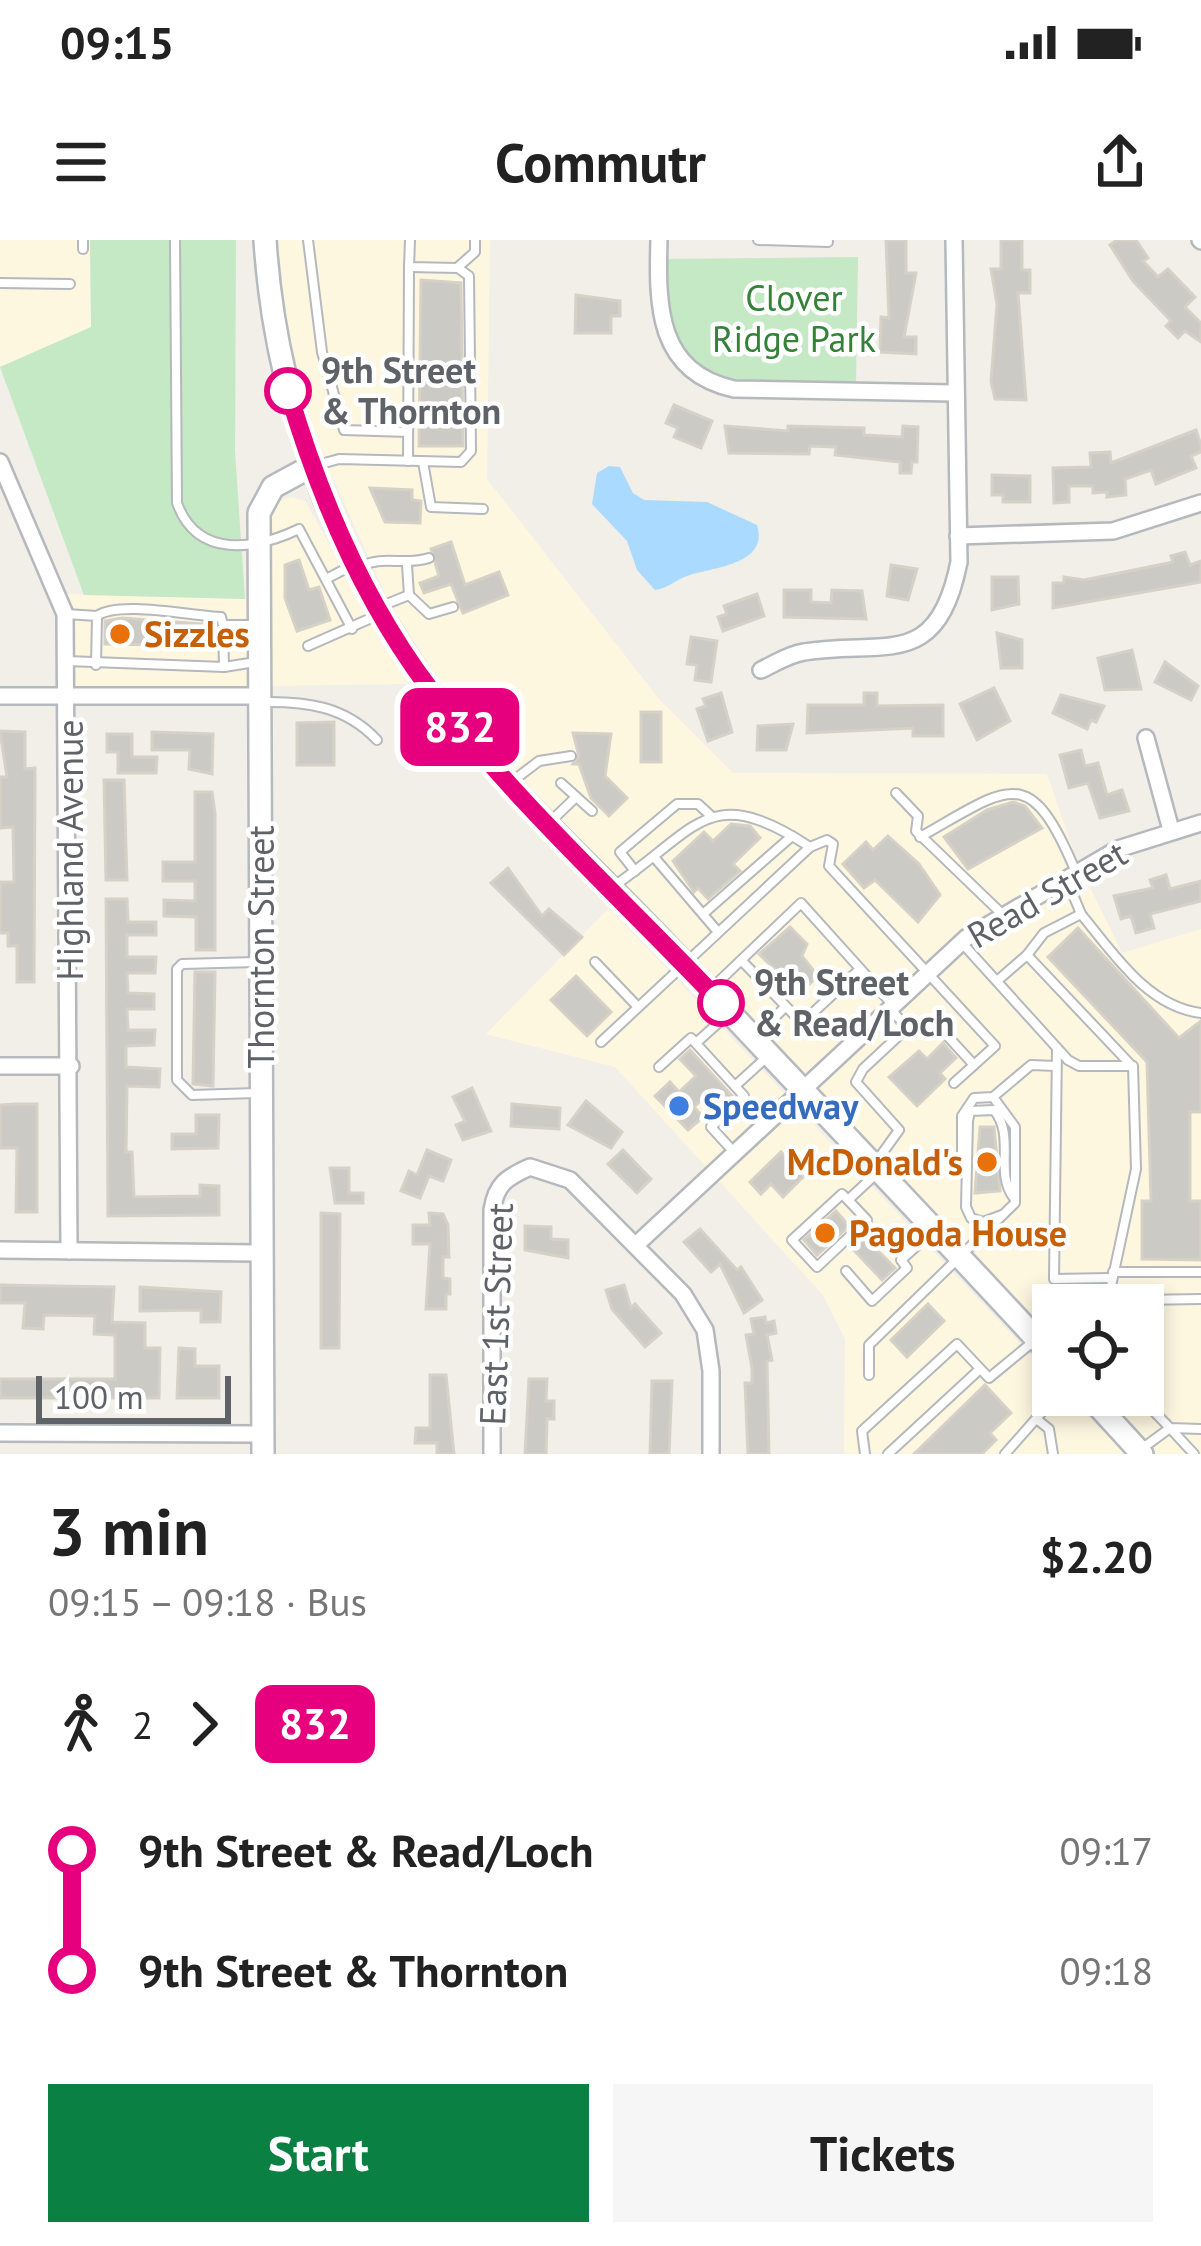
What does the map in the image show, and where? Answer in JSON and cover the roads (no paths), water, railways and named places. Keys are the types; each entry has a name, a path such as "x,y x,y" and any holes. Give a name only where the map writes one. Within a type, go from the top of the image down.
{"main road":[{"path":"266,240 286,382 310,467 355,566 429,689 547,825 879,1166 1032,1335"},
{"name":"Thornton Street","path":"263,1444 260,548 264,495 310,467"},
{"path":"1108,1416 1141,1452"}],"street":[{"path":"659,240 659,316 665,338 678,358 704,379 734,389 953,393"},
{"path":"761,670 801,652 902,646 927,630 953,588 958,536 954,240"},
{"name":"Highland Avenue","path":"1,468 64,614 69,696 69,1251"},
{"path":"958,536 1113,531 1201,502"},
{"path":"0,695 260,699"},
{"path":"1146,738 1171,830"},
{"name":"Read Street","path":"637,1244 732,1150 961,942 1070,873 1171,830 1201,823"},
{"path":"0,1066 71,1066"},
{"name":"East 1st Street","path":"492,1454 495,1192 507,1178 530,1167 570,1180 637,1244"},
{"path":"637,1244 683,1294 705,1330 711,1371 711,1454"},
{"path":"0,1250 262,1253"},
{"path":"0,1432 263,1444"}],"lane":[{"path":"175,240 177,503 184,525 200,537 260,548 299,529 352,629"},
{"path":"308,240 322,352 344,430 408,432"},
{"path":"408,461 410,240"},
{"path":"458,268 475,252 475,240"},
{"path":"758,240 828,242"},
{"path":"310,467 339,459 461,462 471,452 469,276 458,268 410,267"},
{"path":"0,283 70,284"},
{"path":"423,462 431,507 483,509"},
{"path":"326,579 378,558 407,565 428,558"},
{"path":"407,565 409,595 428,614 454,607"},
{"path":"308,646 352,629 409,595"},
{"path":"64,614 97,616 108,608 221,617 224,668"},
{"path":"96,665 97,616"},
{"path":"223,625 259,625"},
{"path":"67,661 224,668 259,662"},
{"path":"260,699 309,702 364,725 377,740"},
{"path":"509,784 539,761 571,756"},
{"path":"561,783 592,812"},
{"path":"896,793 918,816 920,837 1001,913"},
{"path":"920,837 998,793 1023,794 1050,814 1081,914 1123,966 1173,1010 1201,1013"},
{"path":"547,825 576,797"},
{"path":"636,871 620,852 677,804 698,804 710,815"},
{"path":"612,887 710,815 730,810 751,814 810,847"},
{"path":"703,914 792,836"},
{"path":"601,1042 810,847 827,840 833,844 829,866 995,1046 954,1083"},
{"path":"654,857 718,932"},
{"path":"709,990 801,903 907,1028"},
{"path":"997,982 1044,933 1081,914"},
{"path":"961,942 1079,1066 1132,1066"},
{"path":"1027,955 1132,1066 1136,1169 1110,1284"},
{"path":"742,960 802,1024 860,969"},
{"path":"261,962 182,964 177,969 177,1080 191,1095 261,1093"},
{"path":"595,962 638,1007"},
{"path":"735,1086 785,1007"},
{"path":"695,1043 730,1013"},
{"path":"848,1200 879,1166 899,1130 856,1082 862,1069 907,1028 942,1030 974,1065"},
{"path":"659,1067 691,1038 744,1096 711,1127 732,1150"},
{"path":"1057,1048 1054,1279 1201,1272"},
{"path":"1006,1214 983,1222 971,1218 962,1186 962,1116 974,1097 993,1097 1030,1065 1057,1066"},
{"path":"869,1375 868,1345 1006,1214 1015,1199 1015,1127 993,1097"},
{"path":"962,1186 970,1111 986,1107 999,1116 1006,1132 1006,1188 1015,1199"},
{"path":"842,1194 848,1200 867,1220 817,1267 793,1240 842,1194"},
{"path":"846,1271 872,1301 907,1268 901,1260 936,1228"},
{"path":"1164,1300 1201,1299"},
{"path":"865,1454 862,1431 957,1344 989,1378 1032,1342"},
{"path":"888,1454 980,1369"},
{"path":"1005,1454 1039,1416"},
{"path":"1158,1416 1194,1454"},
{"path":"1039,1420 1048,1429 1053,1454"},
{"path":"1141,1452 1170,1429 1201,1429"}],"water":[{"path":"609,466 620,467 633,493 644,500 707,502 757,525 755,548 738,562 655,590 637,570 627,541 592,504 597,473"}],"place":[{"name":"9th Street & Thornton","path":"288,391"},
{"name":"Sizzles","path":"120,634"},
{"name":"9th Street & Read/Loch","path":"721,1003"},
{"name":"Speedway","path":"679,1106"},
{"name":"McDonald's","path":"987,1162"},
{"name":"Pagoda House","path":"825,1233"}],"park label":[{"name":"Clover Ridge Park","path":"794,318"}]}
